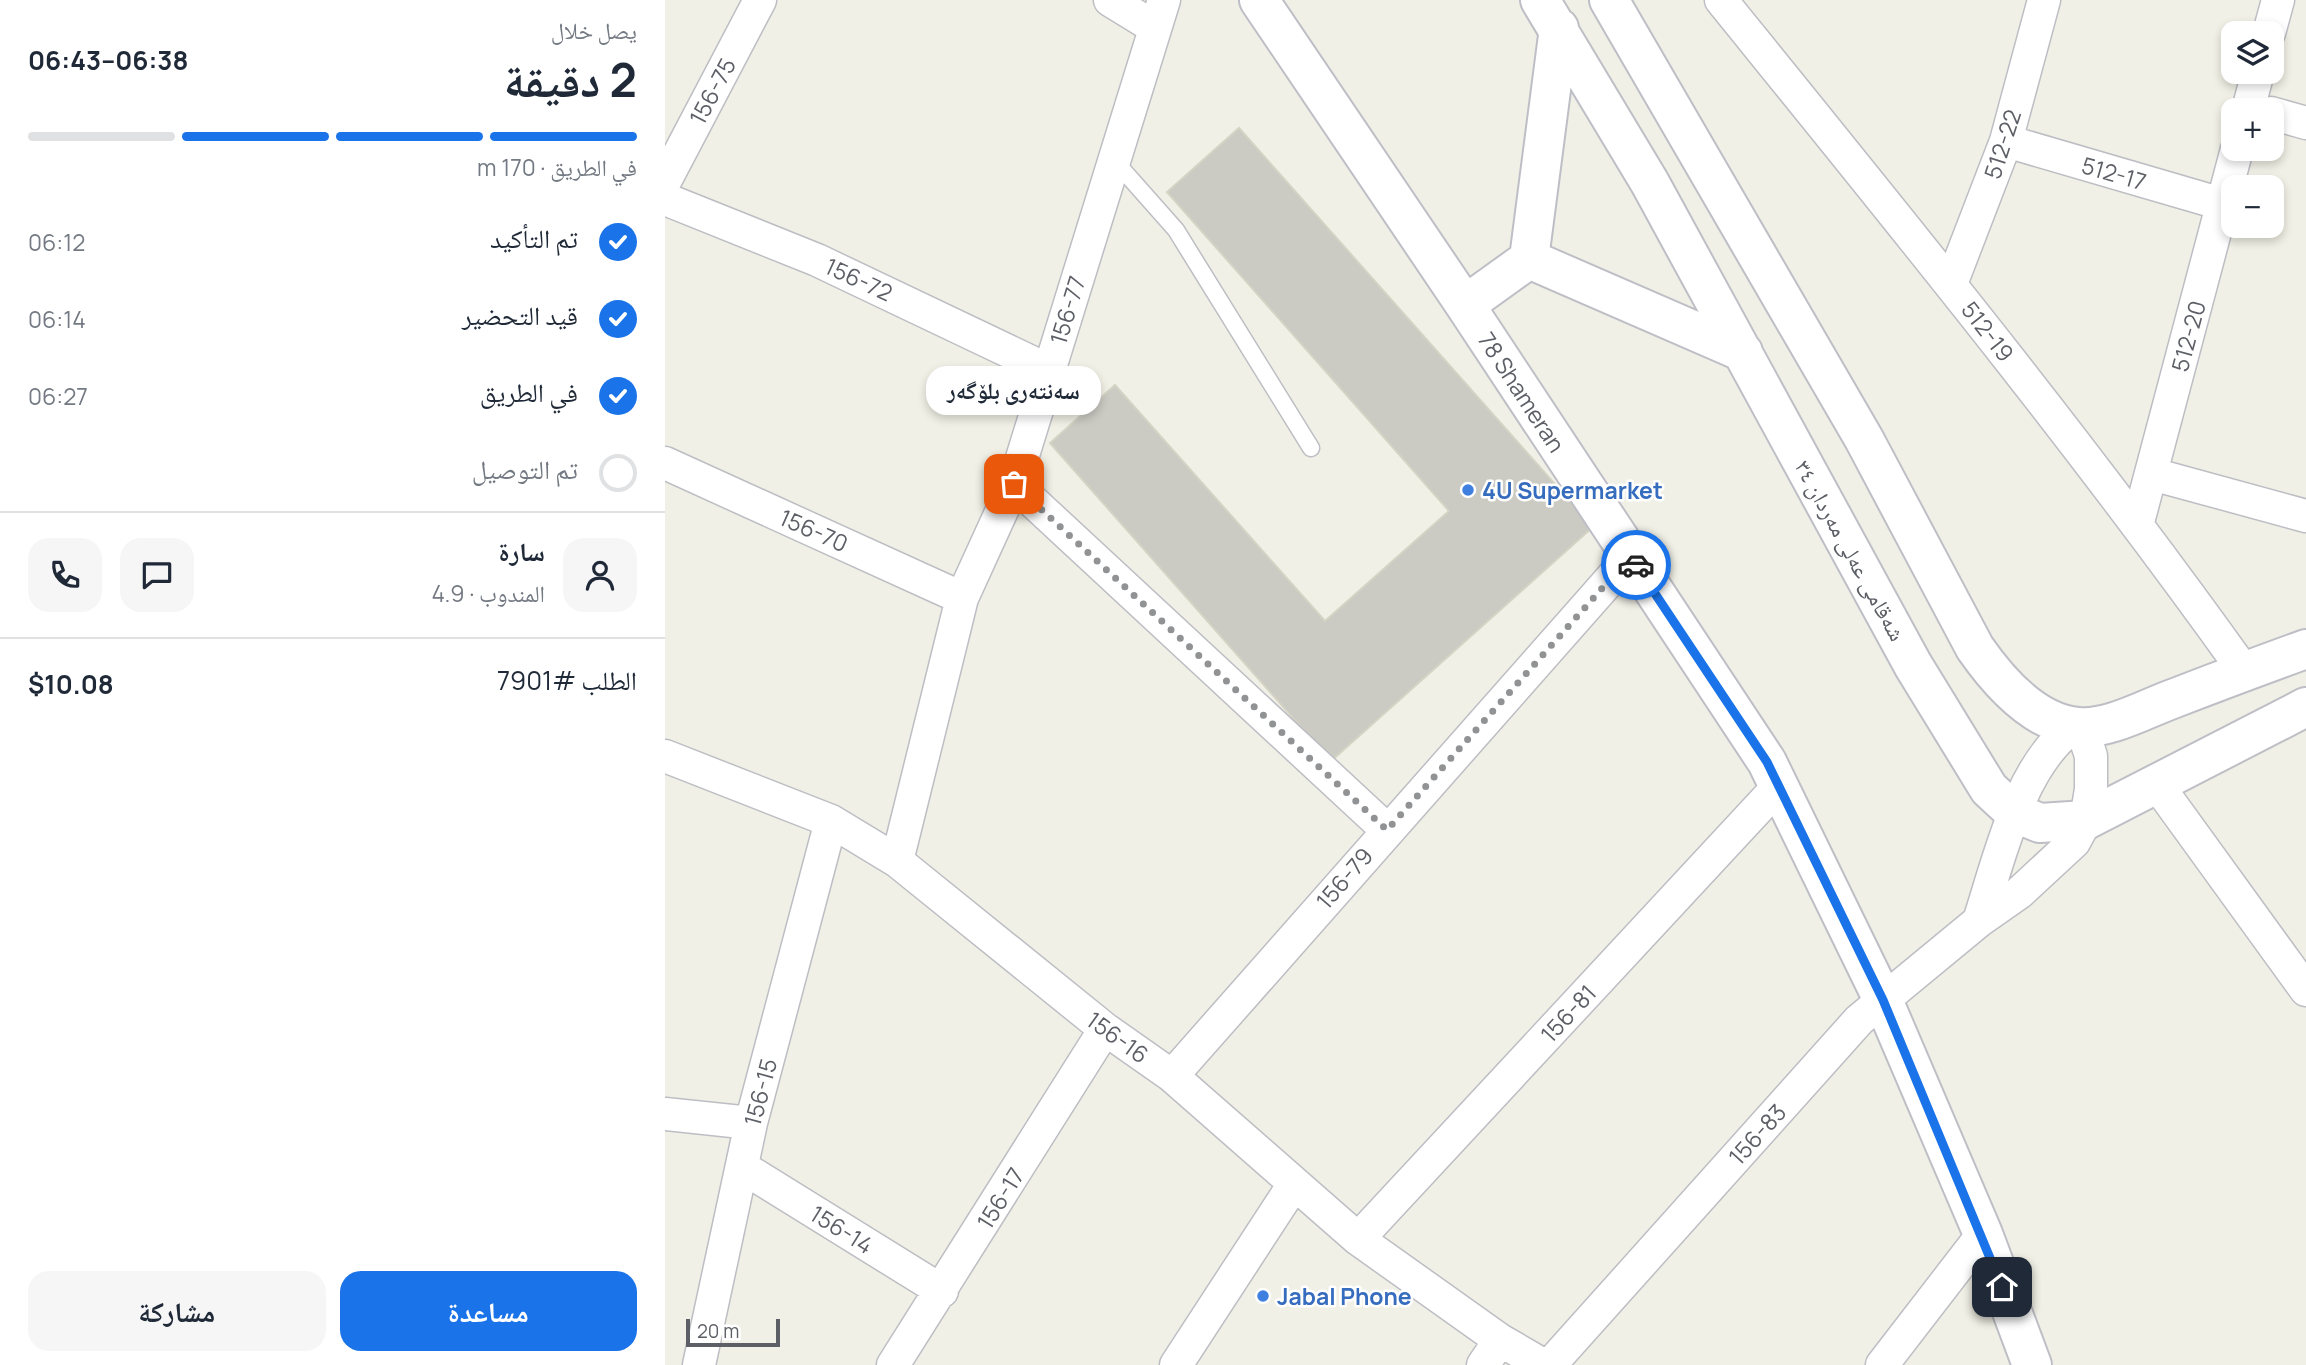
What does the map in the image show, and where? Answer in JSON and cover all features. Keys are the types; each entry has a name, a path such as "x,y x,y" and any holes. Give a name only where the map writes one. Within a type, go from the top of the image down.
{"main road":[{"name":"78 Shameran","path":"1259,0 1465,305 1767,762 1883,1000 1983,1234 2032,1365"},
{"path":"1609,0 1864,439 1975,648 1991,672 2011,693 2036,710 2077,727 2131,715 2293,654 2301,709"},
{"path":"1465,305 1529,259 1550,14"},
{"name":"شەقامی عەلی مەردان ٣٤","path":"1550,14 1743,352 1913,666 1989,789 2015,813 2040,823 2086,820 2301,709"},
{"path":"1529,259 1743,352"}],"street":[{"name":"156-75","path":"665,181 760,0"},
{"path":"1110,0 1159,14"},
{"name":"512-19","path":"1721,0 1951,284 2138,522 2244,671"},
{"path":"2272,21 2278,0"},
{"name":"512-22","path":"1951,284 2006,141 2040,3"},
{"name":"156-77","path":"898,861 962,598 1014,484 1159,14"},
{"path":"2284,118 2306,124"},
{"name":"512-17","path":"2006,141 2221,204"},
{"name":"156-72","path":"665,199 817,260 1048,370"},
{"name":"512-20","path":"2138,522 2221,208"},
{"name":"156-70","path":"665,463 962,598"},
{"path":"2152,474 2306,516"},
{"path":"1014,484 1387,830"},
{"name":"156-79","path":"1172,1076 1630,557"},
{"path":"1979,920 2015,813 2050,748 2077,727"},
{"name":"156-83","path":"1550,1365 1859,1020 1979,920 2019,893 2074,842 2086,820 2091,789 2091,756 2077,727"},
{"name":"156-16","path":"665,756 831,821 898,861 1105,1030 1172,1076 1358,1240 1492,1352 1543,1365"},
{"path":"2156,783 2304,984"},
{"name":"156-81","path":"1358,1240 1778,787"},
{"name":"156-15","path":"699,1365 751,1124 831,821"},
{"name":"156-17","path":"893,1365 1105,1030"},
{"path":"665,1114 751,1124"},
{"name":"156-14","path":"742,1167 941,1291"},
{"path":"1176,1365 1294,1184"},
{"path":"1882,1365 1983,1234"}],"lane":[{"path":"1114,159 1176,230 1311,448"}],"building":[{"path":"1239,128 1593,527 1331,761 1050,443 1115,385 1325,621 1449,511 1167,192"}],"way so far":[{"path":"1014,484 1387,830 1630,557 1636,565"}],"place":[{"name":"سەنتەری بلۆگەر","path":"1014,484"},
{"name":"4U Supermarket","path":"1468,490"},
{"name":"Jabal Phone","path":"1263,1296"}],"route":[{"path":"1636,565 1767,762 1883,1000 1983,1234 2002,1287"}]}
